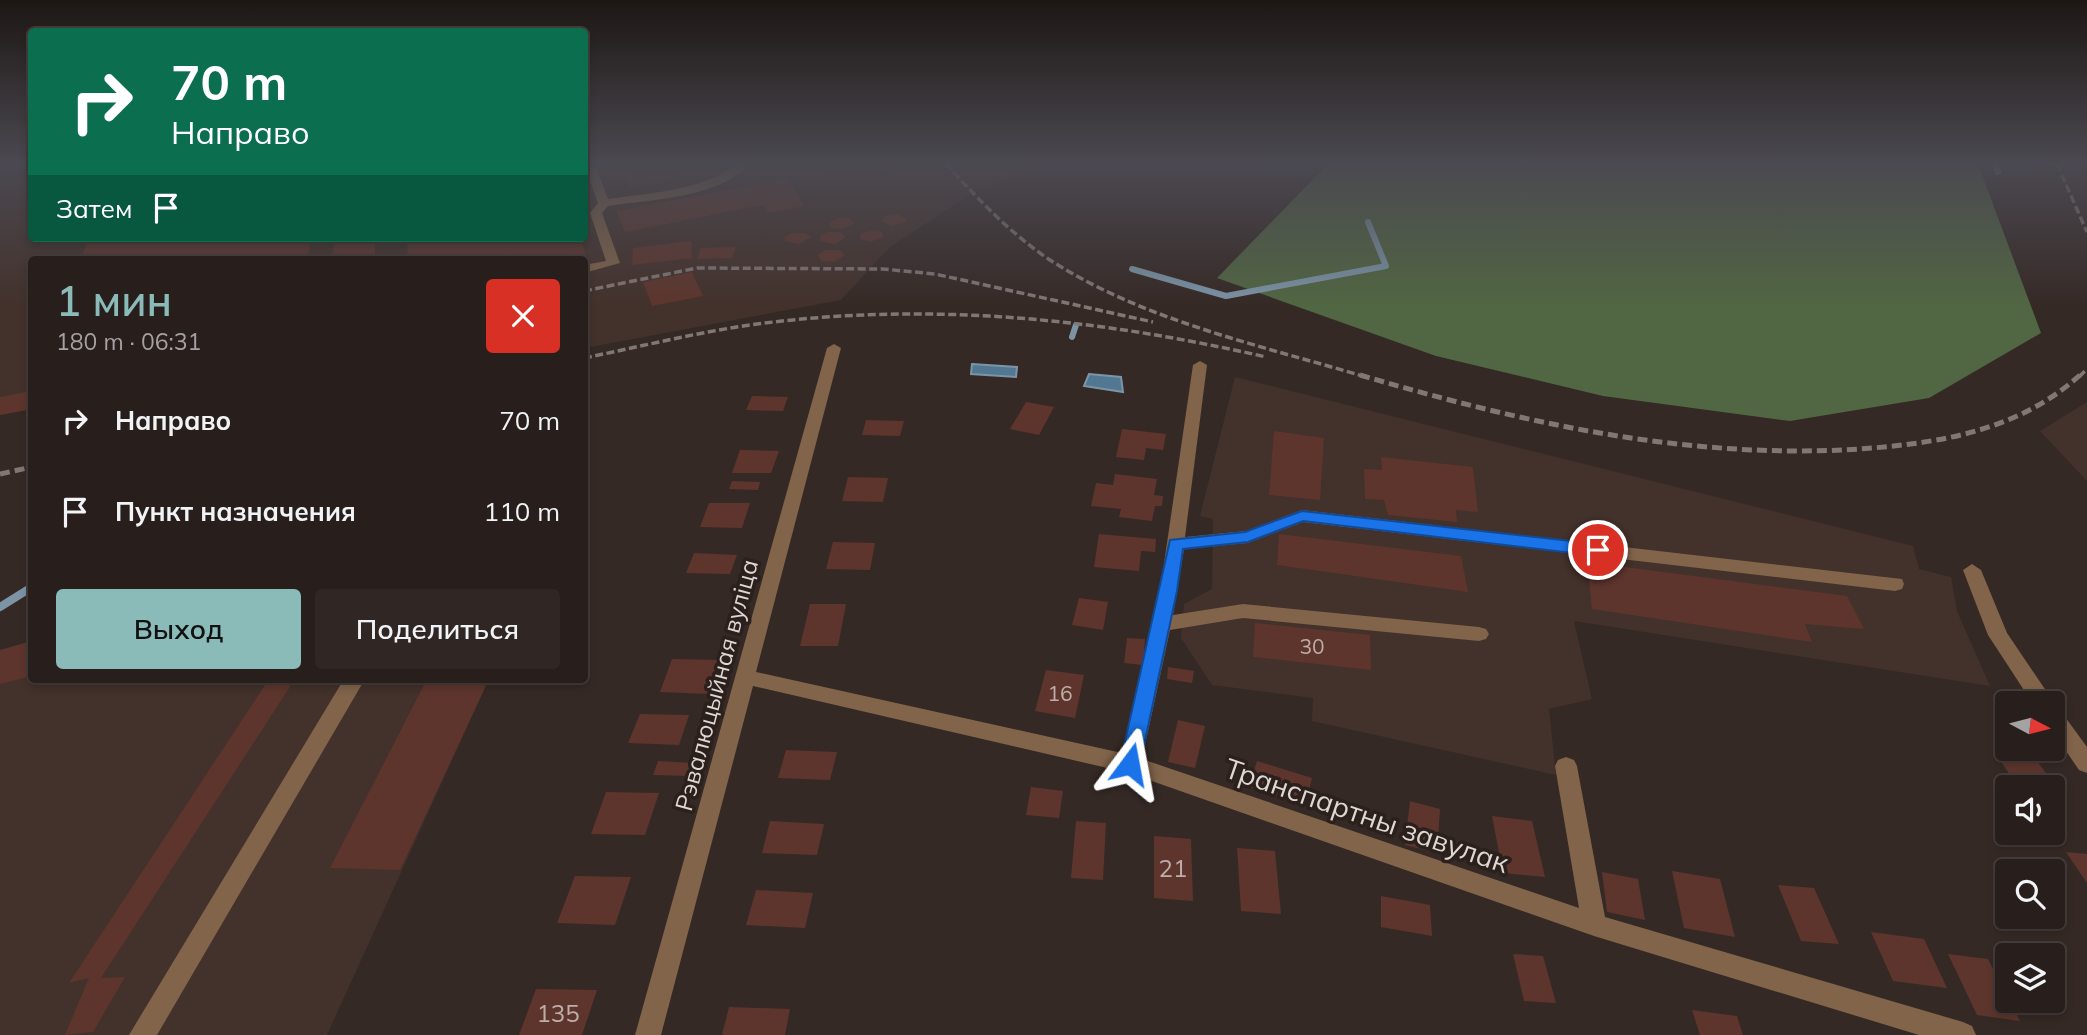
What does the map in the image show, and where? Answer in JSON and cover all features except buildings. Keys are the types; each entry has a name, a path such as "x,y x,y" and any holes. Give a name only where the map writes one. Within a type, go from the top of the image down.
{"street":[{"path":"588,268 613,263 597,212"},
{"name":"Рэвалюцыйная вуліца","path":"648,1035 834,348"},
{"path":"1130,764 1176,544 1200,365"},
{"path":"1176,544 1248,537 1302,516 1895,584"},
{"path":"1972,570 1998,635 2035,691"},
{"path":"1161,624 1243,611 1479,634"},
{"name":"Транспартны завулак","path":"745,677 1130,764 1594,925 1963,1035"},
{"path":"142,1035 353,683"},
{"path":"2065,730 2079,746 2087,764"},
{"path":"1566,766 1594,925"}],"shaded area":[{"path":"0,212 28,212 28,242 588,242 588,212 943,212 890,247 841,300 588,347 588,256 28,256 28,410 0,415"},
{"path":"1235,377 1913,546 1919,569 1951,577 1957,611 1990,686 1574,621 1592,699 1549,709 1556,775 1312,721 1313,698 1212,685 1181,638 1184,604 1212,589 1213,519 1200,516"},
{"path":"2087,402 2087,481 2040,431"},
{"path":"28,642 28,683 487,683 327,1035 0,1035 0,650"}],"green space":[{"path":"1281,212 1996,212 2041,333 1929,398 1790,421 1603,396 1436,356 1217,278"}],"water":[{"path":"972,364 1017,367 1016,377 971,374"},
{"path":"1089,374 1121,377 1123,392 1084,386"}],"waterway":[{"path":"1132,269 1226,296 1386,266 1368,222"},
{"path":"1072,337 1076,325"},
{"path":"0,607 28,590"}],"railway":[{"path":"993,212 1047,258 1083,280 1121,298 1202,329 1366,377"},
{"path":"2078,212 2087,232"},
{"path":"588,290 697,268 883,269 935,274 1153,322"},
{"path":"588,357 750,325 880,314 1010,317 1074,323 1202,343 1266,357"},
{"path":"2079,377 2087,369"},
{"path":"1360,375 1483,408 1607,434 1732,449 1796,451 1860,449 1919,443 1977,431 2031,409 2080,375"},
{"path":"0,474 28,468"}],"route":[{"path":"1130,764 1169,591 1176,544 1248,537 1302,516 1598,550"}]}
